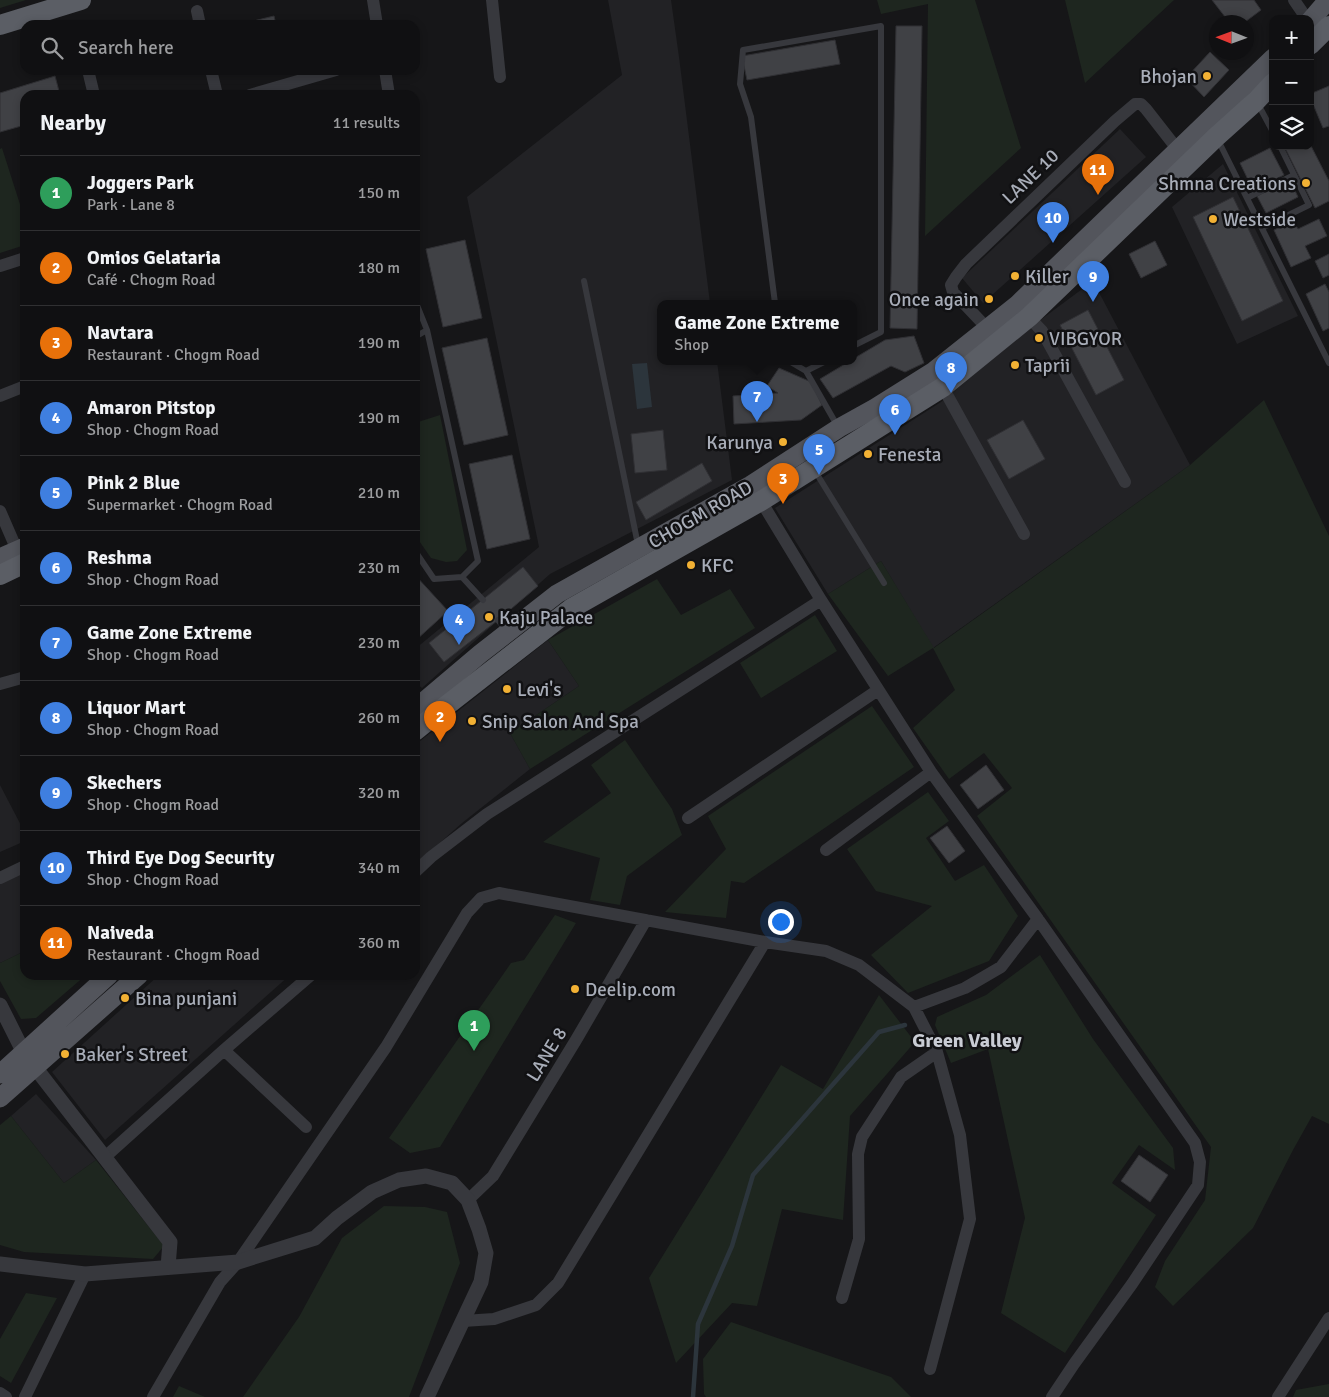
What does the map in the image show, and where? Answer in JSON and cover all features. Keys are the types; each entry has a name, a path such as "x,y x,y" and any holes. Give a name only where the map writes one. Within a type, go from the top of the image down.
{"highway":[{"path":"0,25 81,0"},
{"path":"1314,40 1329,26"},
{"name":"CHOGM ROAD","path":"420,727 572,608 756,493 814,467 939,379 1023,311 1212,128 1256,101 1269,87"},
{"path":"0,575 18,556"}],"main road":[{"path":"1314,16 1328,0"},
{"name":"CHOGM ROAD","path":"424,696 503,626 639,548 756,493 839,428 875,408 939,379 987,328 1023,311 1178,150 1212,128 1271,60"},
{"path":"0,1098 30,1060 104,980"},
{"path":"0,1074 30,1060 133,980"}],"street":[{"path":"373,0 376,20"},
{"path":"492,0 500,77"},
{"path":"1294,0 1304,15"},
{"path":"197,11 199,20"},
{"path":"89,75 93,90"},
{"path":"212,75 216,90"},
{"path":"267,90 319,75"},
{"path":"386,75 388,90"},
{"name":"LANE 10","path":"987,328 953,292 951,285 966,264 1115,121 1135,104 1141,104 1178,150"},
{"path":"0,266 20,260"},
{"path":"1023,311 1042,331 1125,482"},
{"path":"939,379 1024,534"},
{"path":"0,396 20,388"},
{"path":"756,493 821,600 931,772 1038,919 1194,1143 1200,1162 1198,1185 1132,1284 1052,1397"},
{"path":"0,511 18,556"},
{"path":"420,867 431,856 487,814 821,600"},
{"path":"0,684 20,678"},
{"path":"688,818 878,690"},
{"path":"826,850 931,772"},
{"path":"0,878 20,868"},
{"path":"153,1397 220,1282 238,1262 386,1047 467,913 481,898 499,893 766,942 826,951 859,964 914,1008 937,1052 960,1135 970,1219 930,1369"},
{"path":"914,1008 965,988 1001,967 1038,919"},
{"name":"LANE 8","path":"468,1200 493,1176 646,920"},
{"path":"463,1320 494,1319 536,1305 558,1282 766,942"},
{"path":"105,1157 305,980"},
{"path":"0,1006 30,1060 170,1242 168,1267"},
{"path":"224,1050 306,1127"},
{"path":"842,1298 859,1239 858,1154 862,1137 901,1078 937,1052"},
{"path":"0,1264 85,1274 238,1262 316,1238 337,1218 372,1192 399,1180 426,1176 452,1182 468,1200 486,1253 481,1282 427,1397"},
{"path":"25,1397 85,1274"},
{"path":"1278,1397 1329,1318"},
{"path":"0,1393 6,1397"}],"lane":[{"path":"775,300 752,117 740,84 743,50 881,26 881,332 857,344"},
{"path":"1256,101 1269,125"},
{"path":"1212,128 1329,363"},
{"path":"1262,228 1309,205 1282,150"},
{"path":"1247,198 1294,175"},
{"path":"584,281 639,548"},
{"path":"420,312 427,330 478,561 462,577 434,578 420,558"},
{"path":"420,334 427,330"},
{"path":"796,365 806,371 839,428"},
{"path":"806,371 818,365"},
{"path":"814,467 884,583"},
{"path":"462,577 482,600"}],"shaded area":[{"path":"0,0 26,0 0,8"},
{"path":"608,0 671,0 710,300 657,300 657,365 718,365 732,480 550,574 422,688 420,686 420,645 539,547 467,197 622,75"},
{"path":"877,0 975,0 1021,148 925,236 928,4 881,14"},
{"path":"1065,0 1174,0 1085,83"},
{"path":"1120,129 1146,157 983,303 962,278"},
{"path":"2,148 20,204 20,247 0,253 0,149"},
{"path":"1223,164 1298,316 1237,344 1172,207"},
{"path":"1093,281 1190,465 933,648 881,561 828,594 775,508 941,402 1031,327"},
{"path":"647,363 652,407 637,409 632,364"},
{"path":"1264,400 1329,536 1329,1124 1312,1116 1253,1228 1173,1306 1155,1287 1165,1261 1205,1200 1211,1147 977,816 1012,788 984,753 949,779 913,728 955,690 933,648 888,676 828,594 881,561 934,648 1190,465"},
{"path":"440,415 467,550 457,561 446,562 431,558 420,542 420,421"},
{"path":"657,579 681,615 730,589 755,628 530,769 510,733 579,686 548,640"},
{"path":"815,615 837,651 761,698 740,663"},
{"path":"548,640 579,686 510,733 530,769 462,823 420,861 420,741"},
{"path":"872,706 914,767 744,883 731,881 726,918 665,912 726,849 708,816"},
{"path":"625,740 672,809 682,835 627,876 620,905 590,900 600,858 543,842 611,793 591,765"},
{"path":"0,785 20,823 20,843 0,852"},
{"path":"928,792 949,821 926,838 955,881 984,865 1018,916 989,961 908,993 871,955 932,906 876,891 847,849"},
{"path":"20,873 20,953 0,963 0,882"},
{"path":"555,915 576,923 440,1147 410,1153 389,1138 511,963 524,960"},
{"path":"20,953 20,980 80,980 36,1018 21,1019 0,981 0,963"},
{"path":"1040,955 1093,1039 1173,1148 1175,1170 1139,1145 1112,1183 1156,1215 1065,1353 1001,1313 1025,1218 988,1049 951,1063 935,1025 937,1017 986,995"},
{"path":"153,980 284,980 105,1140 52,1072"},
{"path":"879,995 915,1042 850,1116 843,1220 782,1209 757,1306 732,1303 676,1363 649,1278 781,1065 823,1089"},
{"path":"36,1094 96,1160 64,1183 11,1116"},
{"path":"11,1116 64,1183 96,1160 164,1246 153,1259 24,1252 0,1245 0,1125"},
{"path":"384,1206 425,1207 447,1212 460,1263 409,1397 243,1397 299,1317 342,1238"},
{"path":"26,1293 57,1298 11,1383 0,1376 0,1339"},
{"path":"731,1322 891,1377 911,1397 706,1397 704,1394 703,1359"},
{"path":"1329,1384 1329,1397 1293,1397 1296,1390"},
{"path":"179,1386 205,1397 173,1397"}],"building":[{"path":"1212,0 1254,0 1261,10 1254,15 1224,15"},
{"path":"274,16 275,20 258,20"},
{"path":"896,26 922,26 917,329 890,328"},
{"path":"835,40 840,64 747,80 742,56"},
{"path":"1209,53 1209,60 1218,60 1229,70 1204,97 1186,78"},
{"path":"55,76 59,90 20,90 20,126 0,132 0,93"},
{"path":"1329,86 1329,126 1323,128 1314,107 1314,92"},
{"path":"1269,148 1284,175 1253,190 1240,163"},
{"path":"1286,150 1313,150 1329,181 1329,201 1315,208"},
{"path":"1290,180 1298,197 1266,213 1257,196"},
{"path":"1233,197 1283,301 1242,321 1193,217"},
{"path":"1319,219 1327,236 1305,246 1311,258 1291,267 1274,230 1293,221 1298,229"},
{"path":"465,240 482,318 443,327 426,249"},
{"path":"1155,241 1167,265 1141,278 1129,254"},
{"path":"1329,254 1329,275 1323,278 1315,261"},
{"path":"1325,284 1329,292 1329,328 1323,331 1306,294"},
{"path":"1088,310 1124,380 1096,395 1060,325"},
{"path":"914,336 924,363 905,372 891,366 833,398 820,379 843,365 857,365 857,357 885,340"},
{"path":"487,338 508,435 464,445 442,348"},
{"path":"779,368 811,382 822,405 801,420 734,424 733,396 778,393 767,386"},
{"path":"1023,420 1045,459 1009,479 987,440"},
{"path":"663,430 667,470 635,473 631,434"},
{"path":"512,455 530,539 487,549 469,464"},
{"path":"702,463 712,481 646,520 636,502"},
{"path":"523,567 538,586 444,662 429,643"},
{"path":"420,580 448,611 420,636"},
{"path":"986,765 1004,790 978,809 960,785"},
{"path":"947,826 965,851 949,863 930,838"},
{"path":"1139,1155 1168,1175 1150,1202 1121,1181"}],"waterway":[{"path":"693,1397 698,1324 732,1246 753,1175 879,1032 905,1025"}],"place":[{"name":"Bhojan","path":"1207,76"},
{"name":"Shmna Creations","path":"1306,183"},
{"name":"Naiveda","path":"1098,195"},
{"name":"Westside","path":"1213,219"},
{"name":"Third Eye Dog Security","path":"1053,243"},
{"name":"Killer","path":"1015,276"},
{"name":"Once again","path":"989,299"},
{"name":"Skechers","path":"1093,302"},
{"name":"VIBGYOR","path":"1039,338"},
{"name":"Taprii","path":"1015,365"},
{"name":"Liquor Mart","path":"951,393"},
{"name":"Game Zone Extreme","path":"757,422"},
{"name":"Reshma","path":"895,435"},
{"name":"Karunya","path":"783,442"},
{"name":"Fenesta","path":"868,454"},
{"name":"Pink 2 Blue","path":"819,475"},
{"name":"Navtara","path":"783,504"},
{"name":"KFC","path":"691,565"},
{"name":"Kaju Palace","path":"489,617"},
{"name":"Amaron Pitstop","path":"459,645"},
{"name":"Levi's","path":"507,689"},
{"name":"Snip Salon And Spa","path":"472,721"},
{"name":"Omios Gelataria","path":"440,742"},
{"name":"Deelip.com","path":"575,989"},
{"name":"Bina punjani","path":"125,998"},
{"name":"Joggers Park","path":"474,1051"},
{"name":"Baker's Street","path":"65,1054"}],"district":[{"name":"Green Valley","path":"967,1040"}]}
